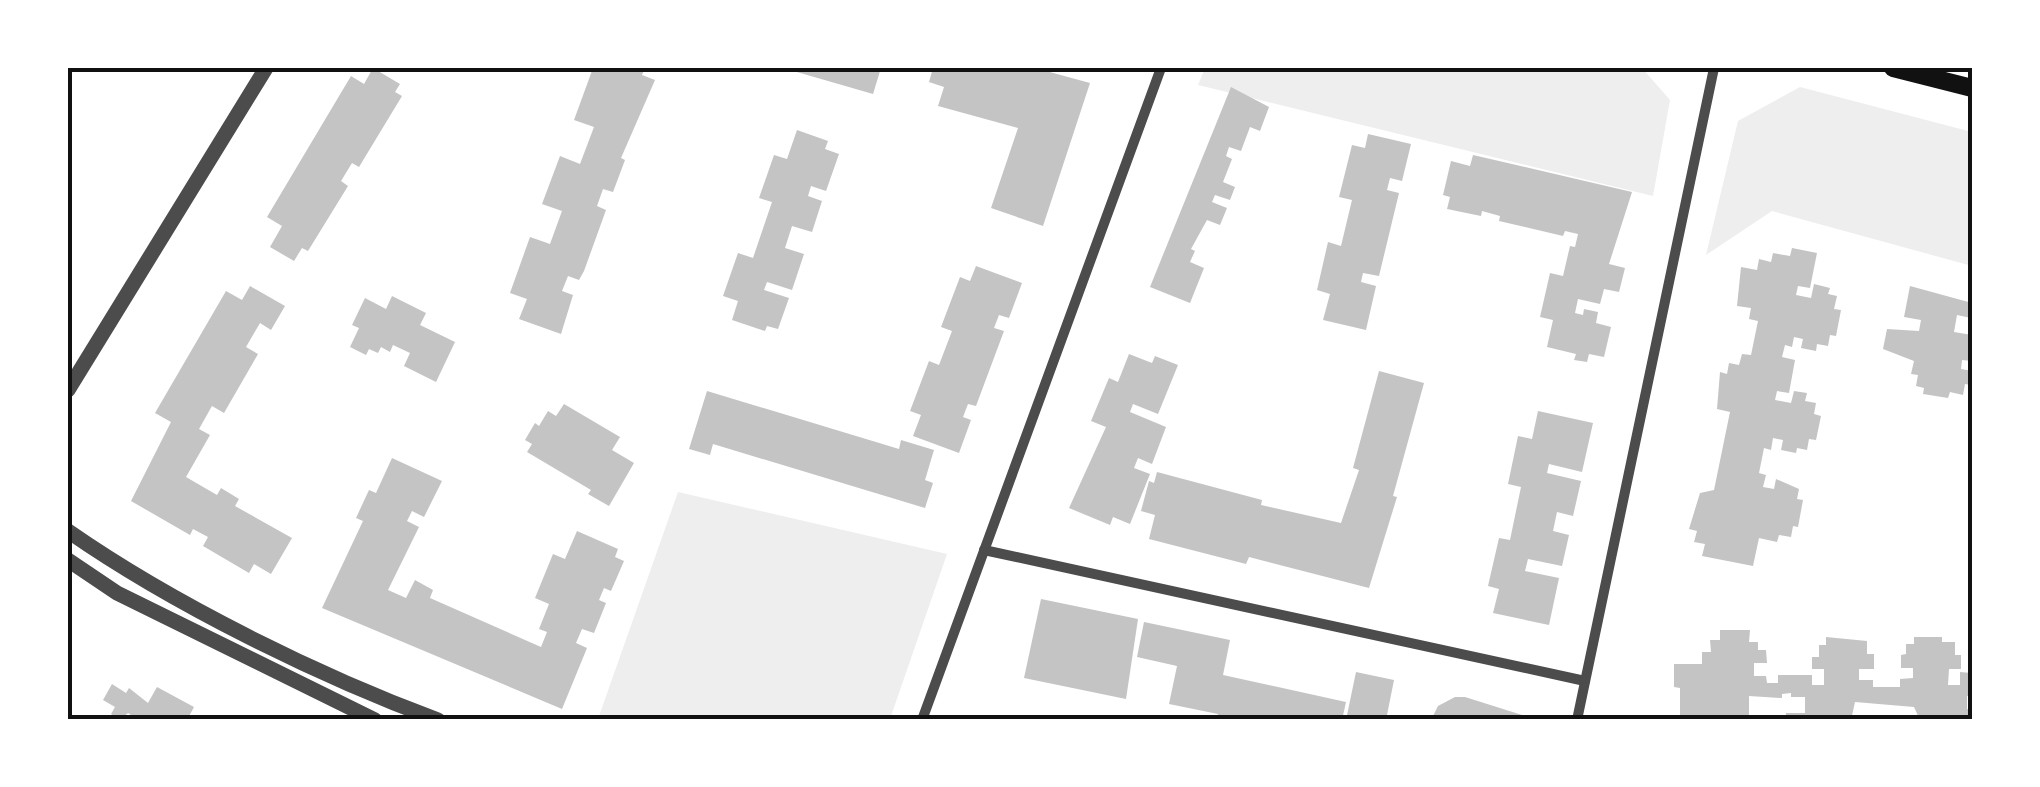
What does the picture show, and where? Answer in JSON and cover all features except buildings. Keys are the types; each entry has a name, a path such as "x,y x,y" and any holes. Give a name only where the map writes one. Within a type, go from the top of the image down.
{"main road":[{"path":"1892,68 1972,88"}],"street":[{"path":"68,390 266,68"},
{"path":"922,720 1161,68"},
{"path":"1577,720 1714,68"},
{"path":"68,531 104,556 302,662 438,720"},
{"path":"984,550 1585,681"},
{"path":"68,560 117,594 375,720"}],"shaded area":[{"path":"1205,68 1642,68 1670,100 1653,196 1198,85"},
{"path":"1800,87 1972,132 1972,266 1772,211 1706,255 1738,121"},
{"path":"678,492 947,554 890,719 598,719"}]}
